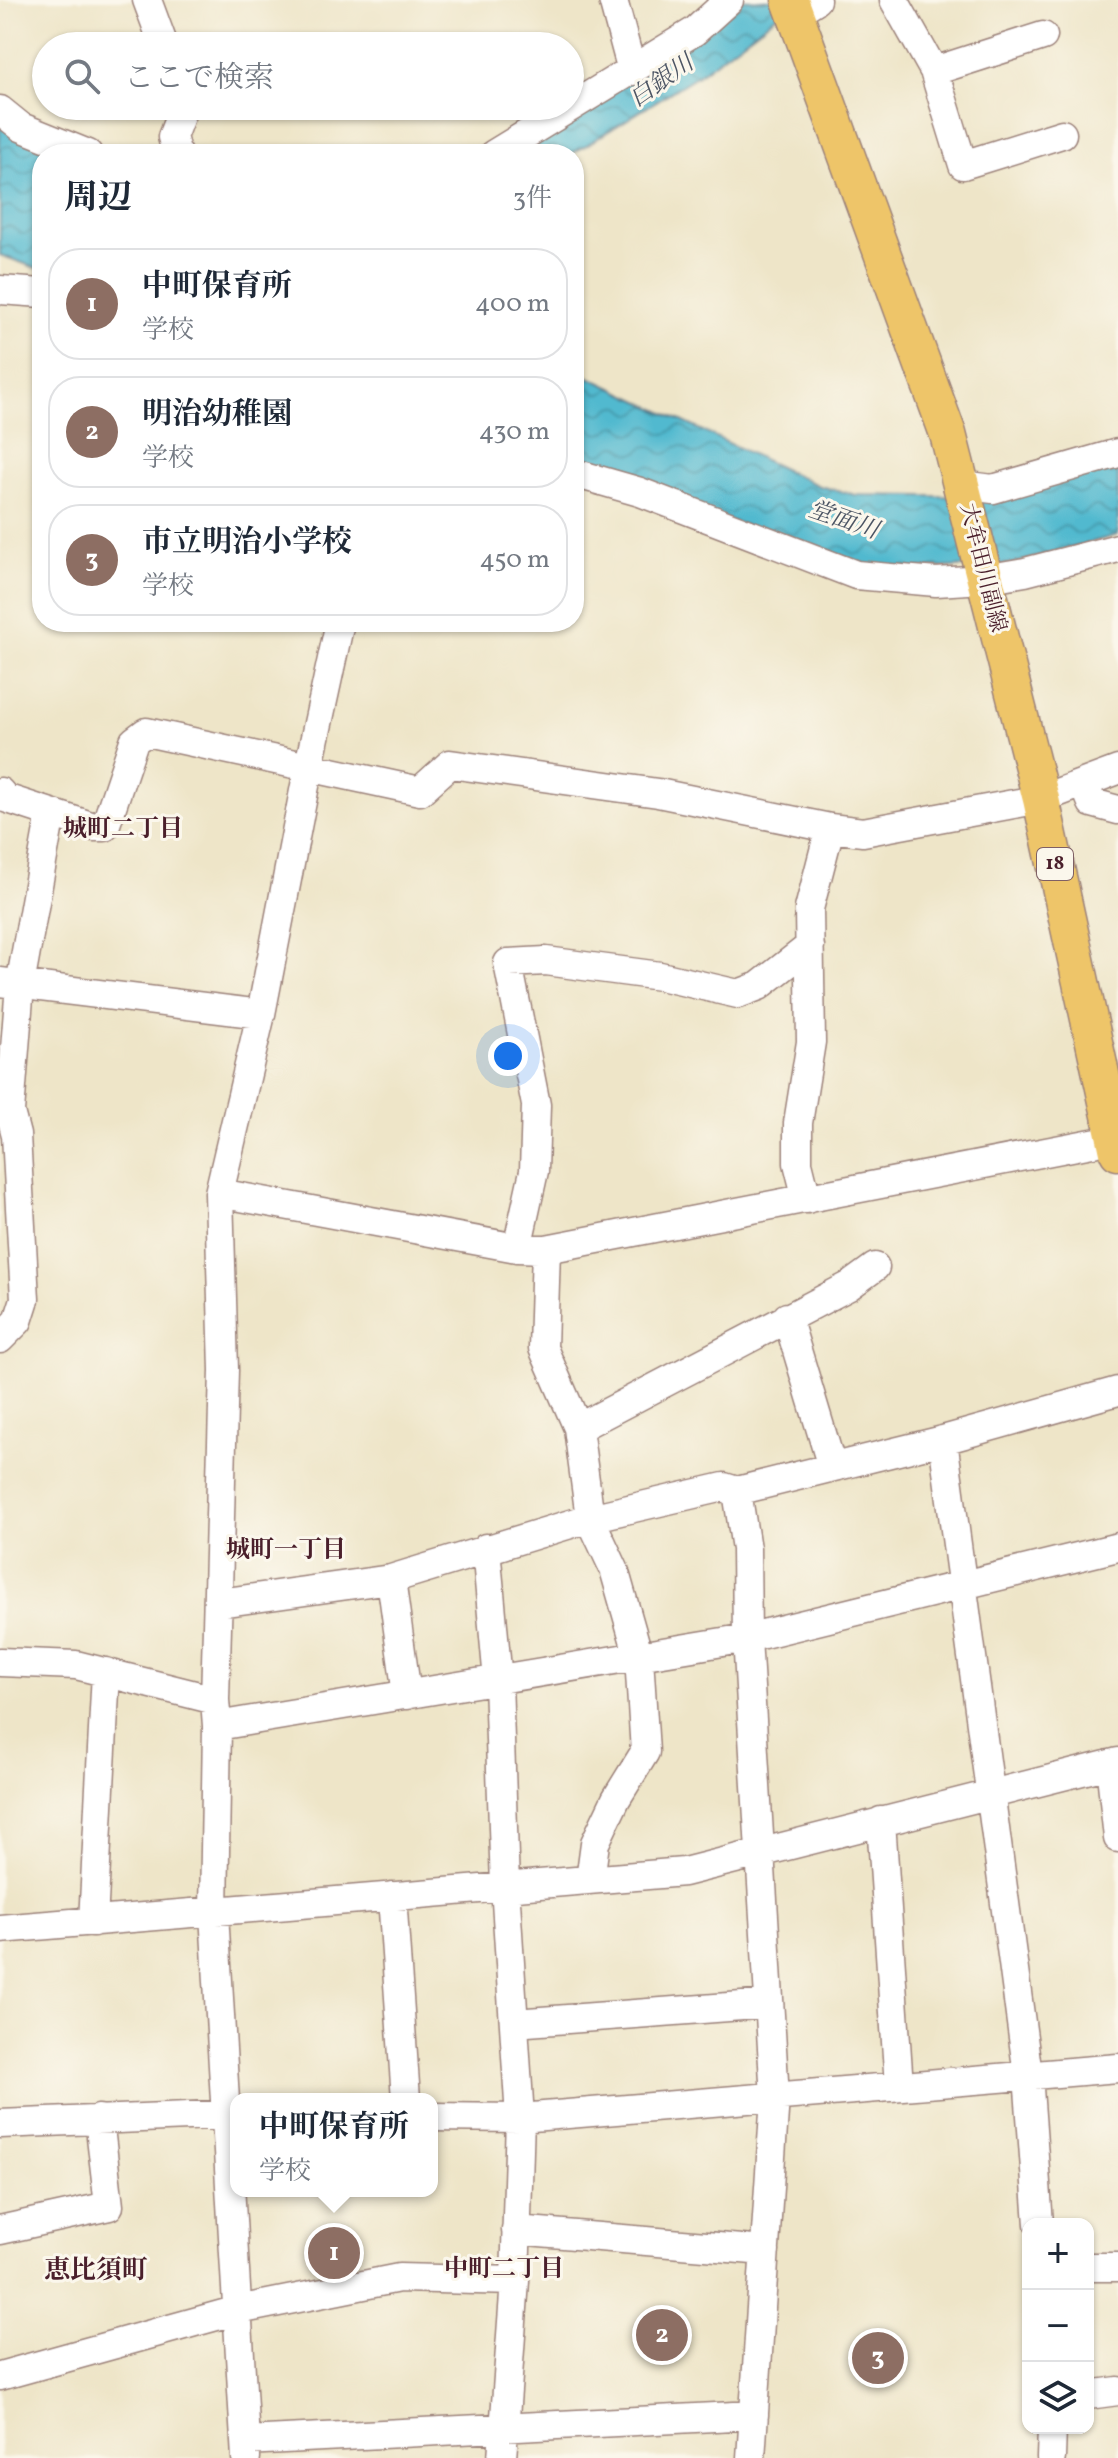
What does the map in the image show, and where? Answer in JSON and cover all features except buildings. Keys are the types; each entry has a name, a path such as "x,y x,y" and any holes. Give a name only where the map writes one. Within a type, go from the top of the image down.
{"main road":[{"name":"大牟田川副線","path":"800,4 948,434 1041,799 1117,1143"}],"street":[{"path":"147,0 159,32"},
{"path":"613,0 632,71"},
{"path":"584,100 695,31 729,0"},
{"path":"894,0 934,71 963,165 1062,134"},
{"path":"934,71 1043,36"},
{"path":"0,110 21,127 63,144"},
{"path":"174,144 172,137 179,120"},
{"path":"511,144 551,120"},
{"path":"0,290 32,292"},
{"path":"964,493 993,489 1118,453"},
{"path":"584,476 640,492 856,575 936,582 1025,572 1118,548"},
{"path":"0,2124 230,2114 214,1913 224,1370 219,1193 261,1014 338,632"},
{"path":"0,792 5,798 94,827 105,827 134,741 146,732 420,791 450,764 658,793 863,832 1041,799 1118,770"},
{"path":"1084,783 1092,803 1118,810"},
{"path":"1,1337 18,1321 25,1299 16,1135 7,1125 10,1112 10,984 51,813"},
{"path":"807,1199 798,1163 798,1123 811,1042 809,909 830,828"},
{"path":"517,1248 534,1171 536,1105 508,963 546,961 660,976 738,994 759,986 810,946"},
{"path":"10,984 261,1014"},
{"path":"219,1193 517,1248 546,1249 1117,1143"},
{"path":"546,1249 543,1348 578,1428 590,1518 614,1569 639,1657 645,1752 616,1799 595,1843 590,1880"},
{"path":"578,1428 849,1286 875,1267"},
{"path":"787,1317 832,1467"},
{"path":"219,1603 391,1579 590,1518 724,1487 737,1491 943,1440 1118,1391"},
{"path":"943,1440 1028,2075 1039,2218"},
{"path":"737,1491 746,1549 747,1638 775,2097 751,2458"},
{"path":"2,1657 76,1665 106,1672 216,1713 407,1695 747,1638 1118,1547"},
{"path":"486,1548 498,1681 505,1886 520,2118 515,2281 502,2458"},
{"path":"391,1579 407,1695"},
{"path":"93,1922 106,1672"},
{"path":"0,1929 684,1872 1114,1763 1118,1838"},
{"path":"881,1821 899,2086"},
{"path":"392,1896 406,2093"},
{"path":"514,2023 769,2004"},
{"path":"438,2117 520,2118 1118,2068"},
{"path":"0,2230 109,2206 99,2119"},
{"path":"233,2197 240,2453 504,2427 754,2415"},
{"path":"516,2230 765,2251"},
{"path":"1094,2267 1118,2267"},
{"path":"0,2376 238,2310 399,2278 515,2281"},
{"path":"1094,2394 1118,2391"},
{"path":"1051,2458 1052,2434"}],"water":[{"name":"白銀川","path":"740,0 797,0 698,75 584,146 584,144 520,144 557,120 584,120 584,102"},
{"path":"0,127 42,144 32,144 32,266 0,255"},
{"name":"堂面川","path":"584,375 819,486 856,495 990,497 1118,461 1118,535 1012,564 897,570 857,564 584,470"}],"place":[{"name":"中町保育所","path":"334,2253"},
{"name":"明治幼稚園","path":"662,2335"},
{"name":"市立明治小学校","path":"878,2358"}],"district":[{"name":"城町二丁目","path":"123,830"},
{"name":"城町一丁目","path":"286,1551"},
{"name":"中町二丁目","path":"504,2270"},
{"name":"恵比須町","path":"96,2271"}]}
